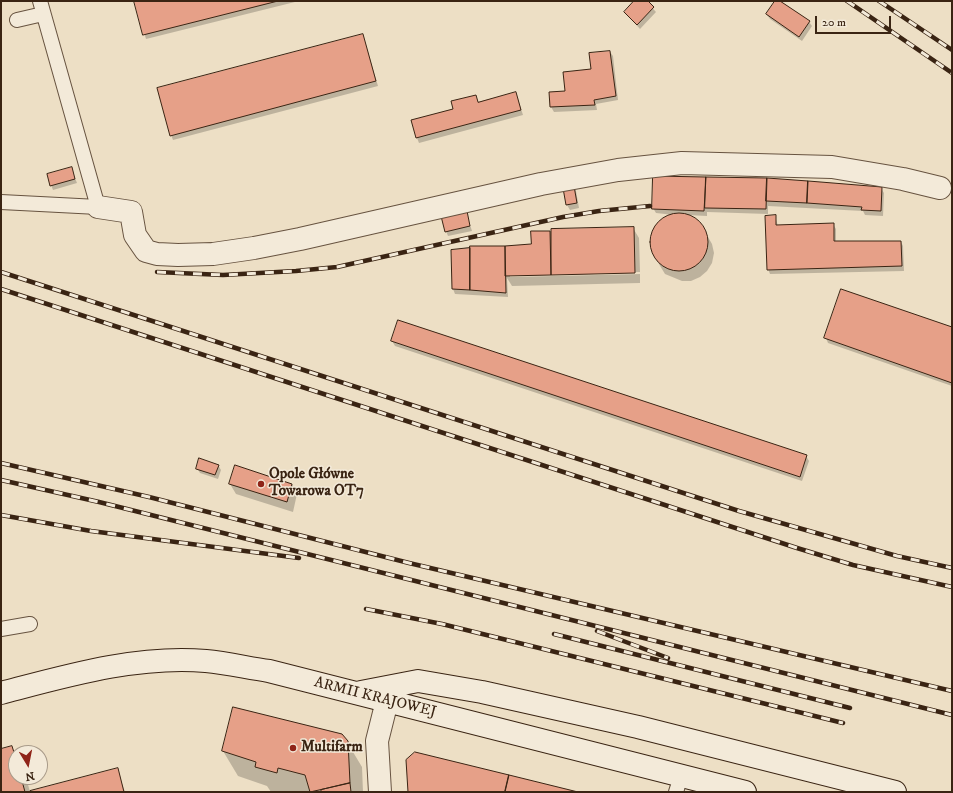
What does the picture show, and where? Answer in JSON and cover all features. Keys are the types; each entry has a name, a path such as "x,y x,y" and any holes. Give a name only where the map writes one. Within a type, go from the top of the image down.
{"street":[{"path":"98,207 131,212 135,235 146,251 157,254 178,256 212,254 300,240 541,184 618,170 682,163 832,167 903,179 940,188"},
{"name":"ARMII KRAJOWEJ","path":"1,693 51,680 125,665 167,660 206,661 269,671 387,701 679,784 744,792"},
{"path":"354,693 418,681 482,692 638,727 895,792"},
{"path":"380,792 377,741 387,701"}],"lane":[{"path":"1,202 98,207 41,7 17,20"},
{"path":"1,630 30,624"}],"building":[{"path":"134,1 278,1 143,35"},
{"path":"634,1 648,1 654,7 637,25 624,12"},
{"path":"775,1 780,1 810,21 799,37 766,14"},
{"path":"363,34 376,81 170,136 157,88"},
{"path":"610,51 616,96 594,100 595,105 550,107 549,92 565,91 563,72 591,69 589,53"},
{"path":"516,92 521,110 416,138 411,120 453,109 451,101 476,95 478,102"},
{"path":"72,167 75,179 50,186 47,174"},
{"path":"653,176 706,177 704,211 652,209"},
{"path":"706,177 767,178 766,209 705,208"},
{"path":"767,178 808,181 807,203 766,201"},
{"path":"808,181 882,187 881,211 861,210 862,207 807,203"},
{"path":"574,186 577,203 566,205 563,188"},
{"path":"467,211 470,226 445,232 441,216"},
{"path":"673,213 685,213 700,221 708,236 708,248 700,263 685,271 673,271 658,263 650,248 650,236 658,221"},
{"path":"776,215 776,225 834,223 834,241 901,241 902,266 767,270 765,216"},
{"path":"634,227 635,273 551,275 551,229"},
{"path":"531,231 550,231 551,275 505,276 505,246 531,244"},
{"path":"470,246 505,246 506,293 470,290"},
{"path":"470,248 470,290 452,289 451,250"},
{"path":"841,289 952,327 952,383 824,338"},
{"path":"398,320 807,455 800,477 391,341"},
{"path":"199,458 219,465 215,475 196,469"},
{"name":"Opole Główne Towarowa OT7","path":"235,465 292,484 287,502 229,484"},
{"path":"233,707 342,734 348,741 350,783 310,792 305,775 278,768 277,773 255,767 256,762 222,751"},
{"path":"8,747 8,785 23,785 25,792 1,792 1,749"},
{"path":"415,752 509,775 505,792 408,792 406,760"},
{"path":"118,768 124,792 30,792 30,791"},
{"path":"509,775 578,792 505,792"},
{"path":"350,783 351,792 321,792 321,790"}],"railway":[{"path":"847,1 952,73"},
{"path":"879,1 952,50"},
{"path":"157,272 223,275 337,267 563,217 599,211 650,206"},
{"path":"1,272 739,511 897,556 952,568"},
{"path":"1,289 797,548 853,565 952,587"},
{"path":"1,463 149,497 409,563 952,691"},
{"path":"1,480 99,502 952,715"},
{"path":"1,515 91,531 299,558"},
{"path":"366,609 442,624 843,723"},
{"path":"597,631 668,658"},
{"path":"554,634 850,708"}],"place":[{"name":"Opole Główne Towarowa OT7","path":"261,484"},
{"name":"Multifarm","path":"293,748"}]}
